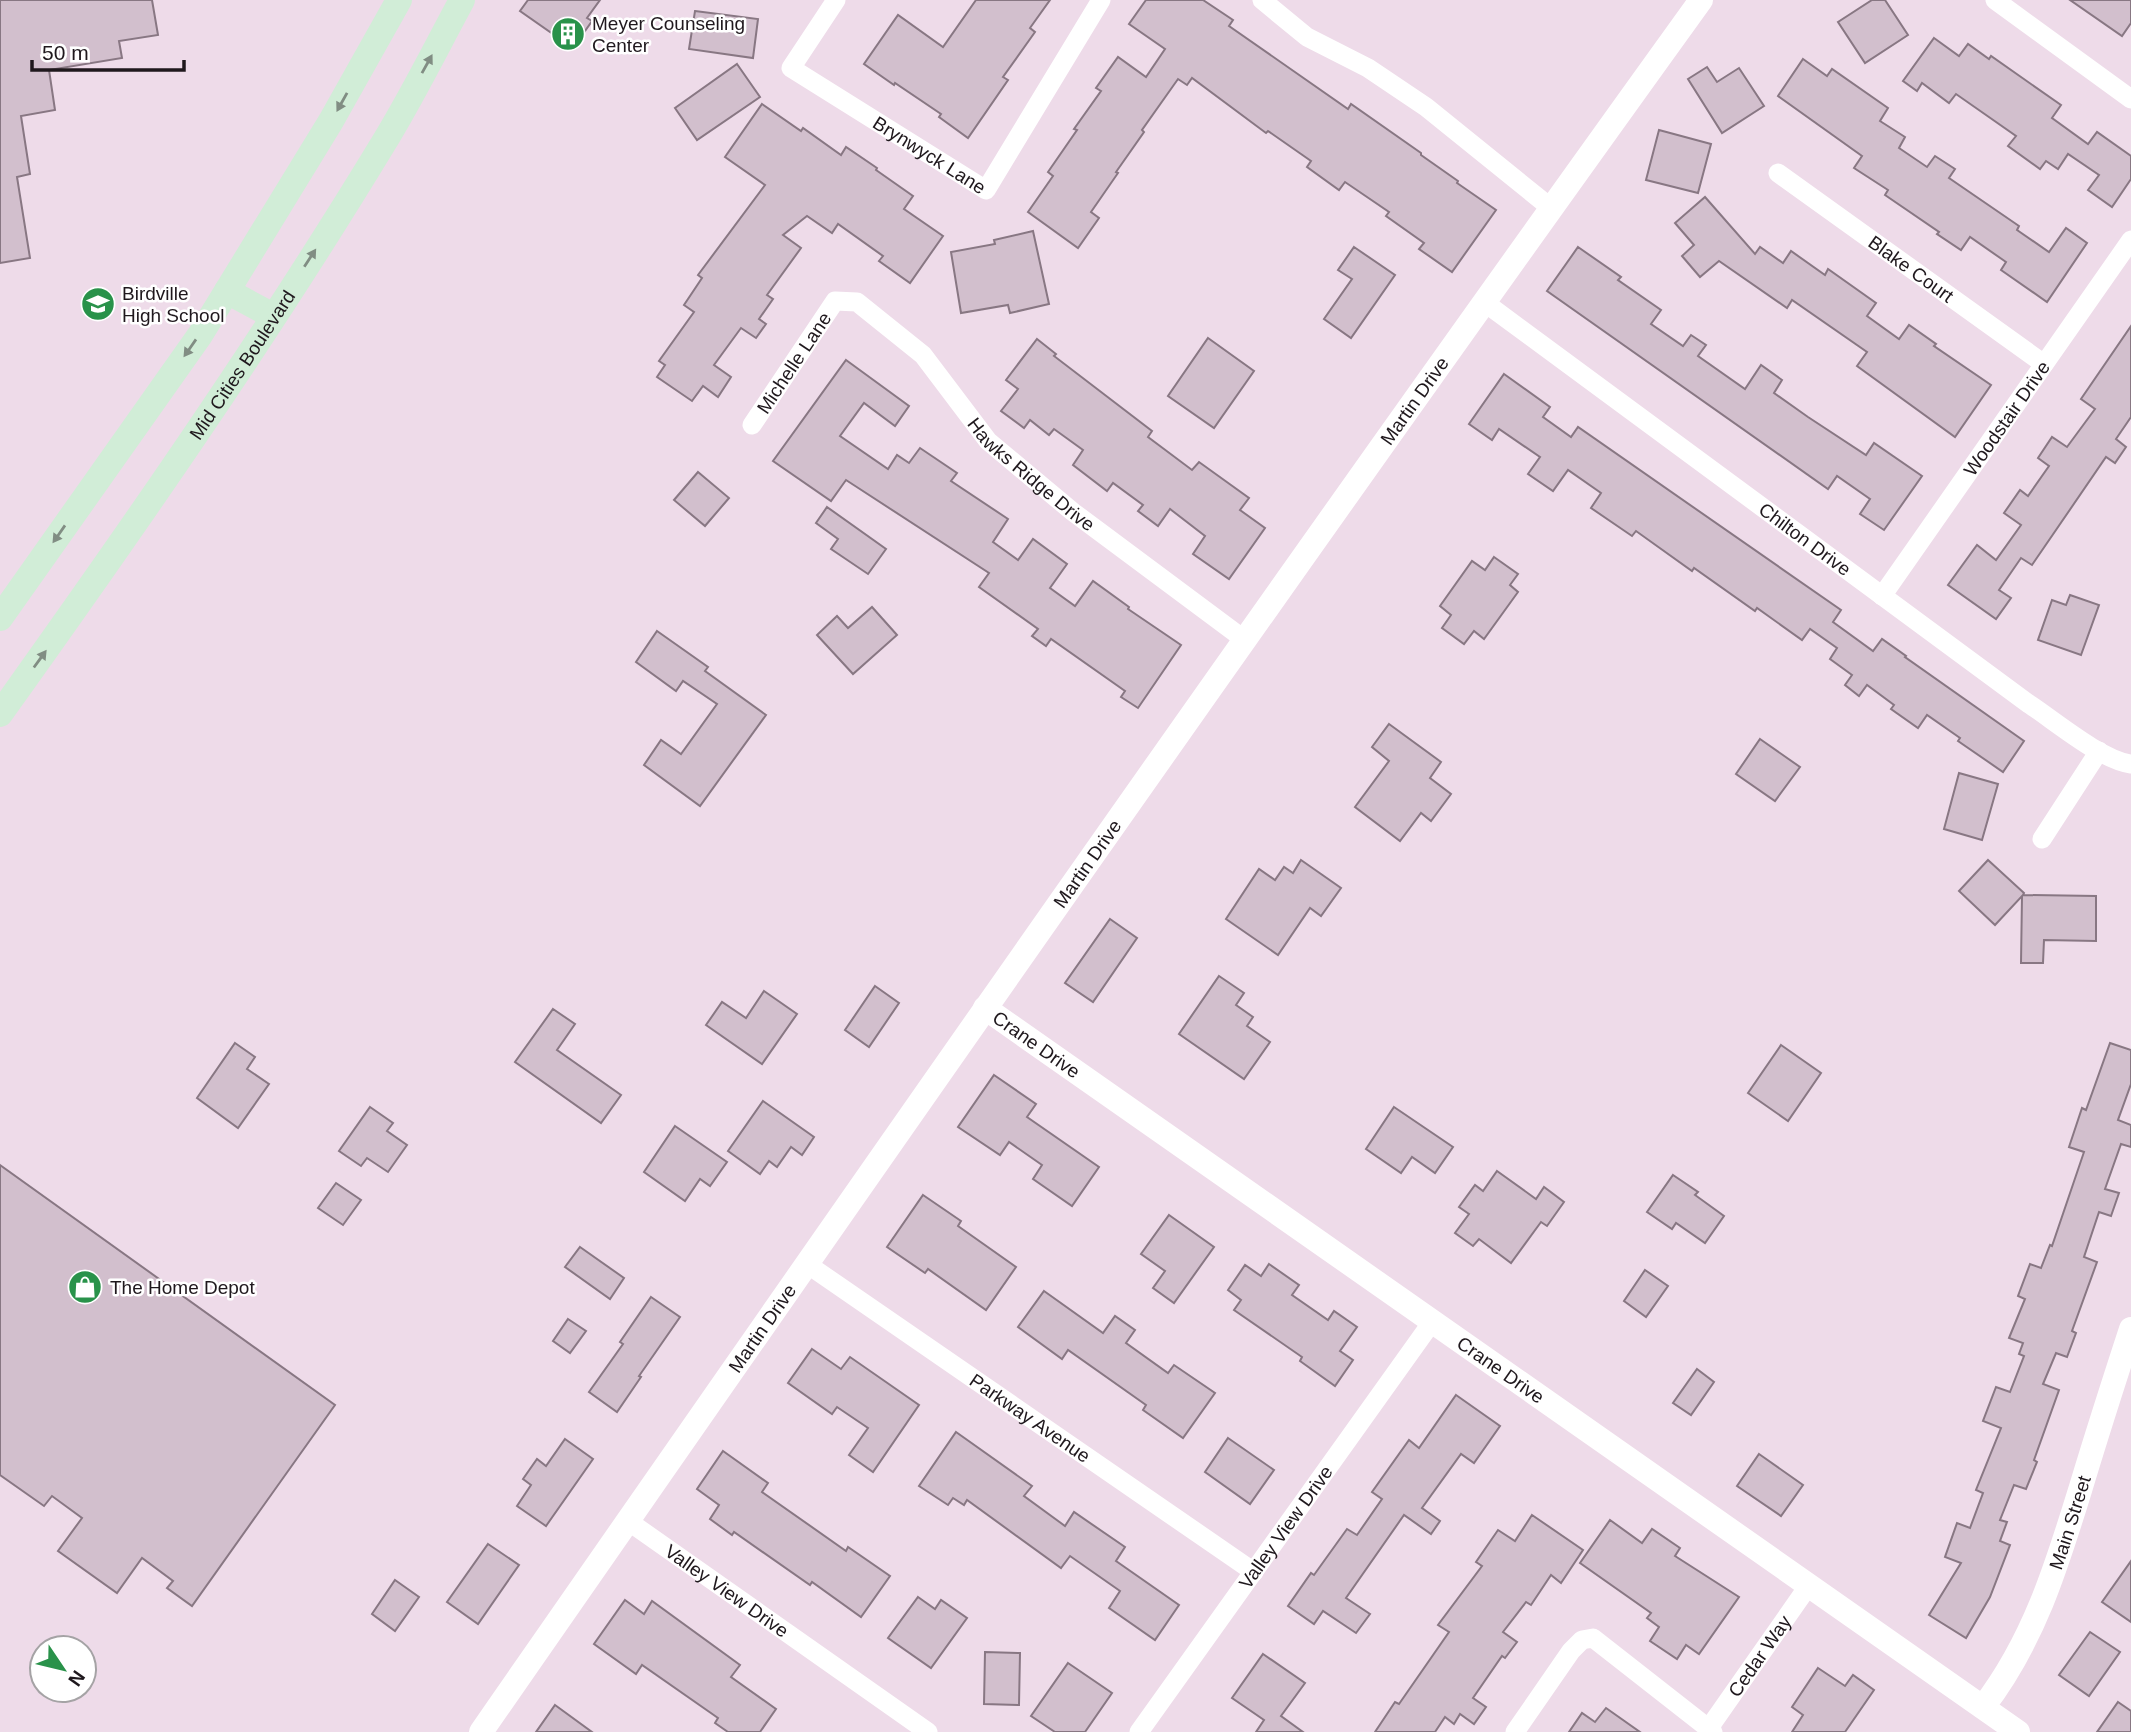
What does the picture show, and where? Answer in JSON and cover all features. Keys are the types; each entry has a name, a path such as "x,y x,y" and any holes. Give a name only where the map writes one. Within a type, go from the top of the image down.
{"main road":[{"path":"0,618 200,335 331,121 399,0"},
{"name":"Mid Cities Boulevard","path":"0,714 217,405 384,142 462,0"},
{"path":"227,291 273,316"}],"street":[{"name":"Brynwyck Lane","path":"836,0 791,68 986,190 1101,0"},
{"path":"1262,0 1307,37 1368,68 1426,107 1551,208"},
{"name":"Martin Drive","path":"481,1732 985,1008 1701,0"},
{"path":"1995,0 2131,99"},
{"name":"Blake Court","path":"1778,173 2044,365"},
{"name":"Woodstair Drive","path":"1882,596 2131,240"},
{"name":"Michelle Lane","path":"752,425 835,301"},
{"name":"Hawks Ridge Drive","path":"835,301 857,302 923,355 988,441 1073,512 1245,640"},
{"name":"Chilton Drive","path":"1484,302 2029,704 2099,751 2122,763 2131,764"},
{"path":"2042,839 2099,751"},
{"name":"Crane Drive","path":"985,1008 2018,1732"},
{"name":"Parkway Avenue","path":"807,1264 1254,1572"},
{"name":"Valley View Drive","path":"1139,1732 1432,1322"},
{"name":"Main Street","path":"1983,1707 2004,1680 2053,1577 2131,1329"},
{"name":"Valley View Drive","path":"628,1521 928,1732"},
{"name":"Cedar Way","path":"1711,1730 1809,1585"},
{"path":"1515,1732 1571,1651 1583,1640 1593,1638 1711,1730"}],"building":[{"path":"0,0 152,0 158,35 119,41 122,58 49,70 55,110 21,116 30,174 17,177 30,258 0,263"},
{"name":"Meyer Counseling Center","path":"528,0 600,0 587,18 592,21 573,48 520,11"},
{"path":"976,0 1050,0 1030,28 1035,32 1003,77 1008,80 968,138 939,117 941,114 864,64 898,15 943,47"},
{"path":"1146,0 1203,0 1233,20 1229,26 1348,109 1351,104 1496,210 1452,272 1419,249 1424,243 1386,216 1389,212 1345,182 1339,190 1307,167 1311,161 1268,131 1266,133 1192,78 1187,85 1178,79 1142,130 1144,132 1091,212 1099,218 1078,248 1028,212 1053,176 1048,172 1101,91 1096,88 1118,57 1146,77 1165,49 1129,24"},
{"path":"1872,0 1885,0 1908,35 1865,63 1838,22"},
{"path":"2070,0 2131,0 2131,23 2122,36"},
{"path":"695,11 758,19 753,58 689,49"},
{"path":"1934,38 1959,56 1968,44 1989,59 1991,56 2061,105 2052,118 2088,144 2097,132 2131,156 2131,179 2112,207 2088,190 2099,175 2068,154 2058,169 2046,161 2040,169 2008,146 2016,136 1956,94 1949,103 1922,83 1917,91 1903,81"},
{"path":"1803,59 1827,76 1832,69 1888,108 1880,121 1905,137 1899,148 1927,167 1935,156 1955,169 1949,178 2019,226 2017,230 2049,252 2066,228 2087,243 2047,302 2001,270 2006,262 1970,237 1961,250 1885,195 1888,190 1854,168 1862,156 1778,96"},
{"path":"737,64 760,97 697,140 675,108"},
{"path":"1707,67 1717,82 1739,68 1764,106 1722,133 1688,79"},
{"path":"762,104 841,155 846,147 877,168 876,170 913,196 904,209 943,236 910,283 879,261 883,256 838,224 832,233 807,216 783,235 801,248 767,295 773,299 759,319 766,324 756,338 741,328 714,365 731,377 718,397 703,386 692,401 657,377 665,365 659,361 694,312 684,305 702,278 698,275 765,185 725,157"},
{"path":"1659,130 1711,144 1698,193 1646,180"},
{"path":"1705,197 1755,254 1760,247 1783,263 1791,251 1825,275 1828,269 1876,303 1867,316 1899,339 1909,325 1936,344 1934,346 1991,385 1955,437 1857,366 1867,352 1792,300 1787,308 1719,261 1700,277 1682,256 1694,245 1675,223"},
{"path":"1033,231 1049,304 1010,313 1008,305 961,313 951,252 995,244 994,240"},
{"path":"1354,247 1395,275 1351,338 1324,319 1352,279 1338,270"},
{"path":"1578,247 1621,277 1618,280 1661,310 1651,324 1683,346 1691,335 1706,345 1698,356 1745,389 1761,365 1782,380 1774,393 1808,417 1866,455 1874,443 1922,476 1884,530 1860,514 1870,499 1837,476 1828,489 1547,291"},
{"path":"2131,326 2131,417 2116,439 2126,447 2115,463 2106,457 2032,565 2021,558 1999,590 2011,598 1996,619 1948,585 1977,545 1996,560 2021,525 2004,513 2020,490 2028,496 2049,466 2038,458 2052,437 2067,447 2095,409 2081,399"},
{"path":"1208,338 1254,371 1214,428 1168,396"},
{"path":"1037,339 1056,354 1054,356 1152,431 1148,437 1192,470 1199,462 1249,498 1240,510 1265,528 1229,579 1193,554 1205,536 1170,509 1158,526 1138,511 1143,505 1113,483 1107,491 1073,465 1083,450 1054,429 1049,435 1030,420 1024,428 1001,411 1018,389 1006,380"},
{"path":"846,360 909,406 895,426 864,403 840,436 888,469 897,455 909,463 920,448 957,473 951,481 1008,519 993,542 1018,560 1033,539 1067,564 1050,588 1075,606 1093,581 1181,645 1138,708 1121,697 1125,691 1051,639 1046,646 1032,636 1038,629 979,587 989,573 846,480 831,501 773,461"},
{"path":"1504,374 1550,407 1543,417 1571,437 1578,427 1841,610 1833,622 1873,651 1882,639 2024,741 2003,772 1958,741 1960,738 1927,715 1918,728 1891,709 1894,705 1867,685 1859,696 1845,685 1852,675 1830,659 1837,648 1810,629 1802,640 1694,568 1692,571 1636,531 1632,536 1591,508 1601,493 1568,470 1553,491 1528,474 1540,457 1499,429 1492,440 1469,424"},
{"path":"698,472 729,498 705,526 674,500"},
{"path":"827,507 886,549 868,574 831,549 838,539 816,523"},
{"path":"1494,557 1518,574 1510,585 1518,592 1484,639 1474,631 1464,644 1442,628 1451,615 1440,606 1472,561 1485,570"},
{"path":"2070,595 2099,605 2081,655 2038,640 2052,600 2066,605"},
{"path":"872,607 897,635 853,674 817,635 837,616 848,628"},
{"path":"657,631 708,667 705,671 766,715 700,806 644,765 661,740 681,754 717,704 683,681 676,691 636,662"},
{"path":"1389,724 1441,762 1430,778 1451,794 1431,821 1421,813 1400,841 1355,807 1389,761 1372,747"},
{"path":"1760,739 1800,767 1775,801 1736,774"},
{"path":"1959,773 1998,784 1982,840 1944,829"},
{"path":"1301,860 1341,888 1321,916 1310,908 1278,955 1226,919 1259,869 1275,880 1284,867 1293,873"},
{"path":"1988,860 2024,893 2023,895 2096,896 2096,941 2044,940 2043,963 2021,963 2022,896 1995,925 1959,891"},
{"path":"1110,919 1137,938 1093,1002 1065,983"},
{"path":"1219,976 1244,993 1236,1005 1253,1017 1247,1026 1270,1042 1244,1079 1179,1034"},
{"path":"875,986 899,1003 869,1047 845,1030"},
{"path":"764,991 797,1014 762,1064 706,1025 722,1002 746,1018"},
{"path":"553,1009 575,1024 557,1050 621,1095 601,1123 515,1062"},
{"path":"235,1043 255,1057 247,1069 269,1084 238,1128 197,1098"},
{"path":"2110,1043 2131,1050 2131,1084 2118,1120 2131,1125 2131,1147 2121,1144 2105,1189 2119,1193 2111,1216 2099,1212 2084,1257 2097,1262 2072,1331 2076,1333 2067,1357 2056,1353 2043,1384 2059,1390 2034,1460 2037,1462 2026,1489 2014,1485 2000,1520 2007,1522 2000,1541 2010,1545 1990,1597 1966,1638 1929,1615 1961,1563 1945,1557 1957,1523 1970,1528 1983,1493 1976,1490 2001,1428 1983,1421 1996,1387 2010,1392 2024,1356 2019,1354 2023,1343 2009,1338 2025,1299 2018,1296 2030,1264 2041,1268 2050,1245 2052,1246 2084,1152 2069,1147 2082,1108 2086,1110"},
{"path":"1781,1045 1821,1073 1788,1121 1748,1093"},
{"path":"994,1075 1036,1104 1027,1117 1099,1167 1072,1206 1033,1179 1042,1165 1009,1142 1000,1155 958,1127"},
{"path":"763,1101 814,1137 802,1155 791,1147 777,1167 769,1161 760,1174 728,1151"},
{"path":"370,1107 393,1123 387,1131 407,1145 388,1172 367,1158 361,1166 339,1151"},
{"path":"1394,1107 1453,1147 1435,1173 1412,1157 1401,1173 1366,1149"},
{"path":"675,1126 727,1162 710,1186 700,1179 685,1201 644,1172"},
{"name":"The Home Depot","path":"0,1165 335,1405 192,1606 167,1588 173,1581 142,1558 117,1593 58,1551 82,1518 52,1496 44,1506 0,1475"},
{"path":"1497,1171 1536,1199 1544,1187 1564,1202 1547,1226 1541,1222 1511,1263 1479,1239 1473,1246 1455,1233 1469,1214 1459,1207 1475,1185 1483,1191"},
{"path":"1673,1175 1698,1192 1695,1195 1724,1216 1705,1243 1676,1223 1672,1229 1647,1212"},
{"path":"336,1183 361,1200 343,1225 318,1208"},
{"path":"923,1195 961,1221 958,1226 1016,1267 986,1310 928,1269 925,1273 887,1247"},
{"path":"1169,1215 1214,1247 1174,1303 1153,1288 1165,1271 1141,1254"},
{"path":"580,1247 624,1278 610,1299 565,1267"},
{"path":"1269,1264 1299,1285 1292,1295 1328,1320 1334,1311 1357,1327 1340,1351 1353,1360 1335,1386 1300,1361 1302,1357 1234,1310 1241,1300 1228,1290 1245,1265 1261,1276"},
{"path":"1645,1270 1668,1286 1646,1317 1624,1301"},
{"path":"1044,1291 1103,1333 1115,1316 1135,1330 1126,1343 1168,1373 1174,1365 1215,1393 1183,1438 1143,1410 1146,1405 1068,1350 1062,1359 1018,1327"},
{"path":"651,1297 680,1317 617,1412 589,1392 623,1344 620,1342"},
{"path":"568,1319 586,1331 570,1353 553,1341"},
{"path":"812,1349 841,1369 850,1357 919,1405 873,1472 849,1455 868,1428 837,1407 832,1414 788,1383"},
{"path":"1697,1369 1714,1382 1691,1415 1673,1403"},
{"path":"1456,1395 1500,1426 1474,1463 1461,1454 1422,1508 1440,1521 1431,1534 1404,1515 1346,1598 1370,1614 1356,1633 1323,1611 1314,1624 1288,1606 1347,1529 1357,1535 1382,1499 1372,1492 1409,1440 1419,1448"},
{"path":"956,1432 1032,1486 1024,1496 1065,1526 1074,1512 1125,1547 1116,1561 1179,1605 1155,1640 1109,1608 1120,1591 1070,1556 1061,1568 967,1500 964,1505 953,1498 948,1505 919,1486"},
{"path":"1228,1438 1274,1470 1250,1504 1205,1472"},
{"path":"565,1439 593,1459 546,1526 517,1506 531,1485 523,1479 537,1459 546,1466"},
{"path":"723,1451 768,1483 762,1492 846,1551 848,1547 890,1576 861,1617 812,1582 810,1585 734,1532 732,1535 710,1519 719,1505 697,1489"},
{"path":"1759,1454 1803,1485 1781,1516 1737,1486"},
{"path":"1532,1515 1583,1550 1561,1583 1551,1575 1531,1605 1526,1602 1503,1632 1517,1642 1505,1658 1502,1656 1473,1698 1486,1707 1474,1724 1460,1714 1454,1724 1445,1717 1435,1732 1375,1732 1395,1702 1399,1704 1449,1632 1438,1625 1482,1566 1476,1562 1498,1530 1515,1541"},
{"path":"1610,1520 1642,1543 1652,1529 1680,1548 1675,1556 1739,1597 1699,1654 1686,1645 1677,1659 1650,1641 1659,1627 1647,1618 1651,1613 1580,1563"},
{"path":"488,1544 519,1565 478,1624 447,1602"},
{"path":"2131,1561 2131,1622 2102,1602"},
{"path":"395,1580 419,1597 395,1631 372,1614"},
{"path":"918,1597 935,1609 941,1600 967,1618 931,1668 888,1638"},
{"path":"625,1600 644,1614 652,1601 740,1665 731,1677 776,1709 760,1732 728,1732 715,1723 718,1718 642,1665 636,1674 594,1644"},
{"path":"2090,1632 2120,1652 2089,1696 2059,1675"},
{"path":"985,1652 1020,1653 1019,1705 984,1704"},
{"path":"1263,1654 1305,1683 1281,1716 1303,1732 1256,1732 1264,1720 1232,1698"},
{"path":"1068,1663 1112,1693 1085,1732 1055,1732 1031,1716"},
{"path":"1818,1668 1845,1686 1853,1675 1874,1690 1845,1732 1792,1732 1803,1715 1792,1707"},
{"path":"2118,1702 2131,1711 2131,1732 2097,1732"},
{"path":"555,1705 592,1732 536,1732"},
{"path":"1606,1708 1640,1732 1569,1732 1582,1713 1595,1722"}],"place":[{"name":"Meyer Counseling Center","path":"568,34"},
{"name":"Birdville High School","path":"98,304"},
{"name":"The Home Depot","path":"85,1287"}]}
